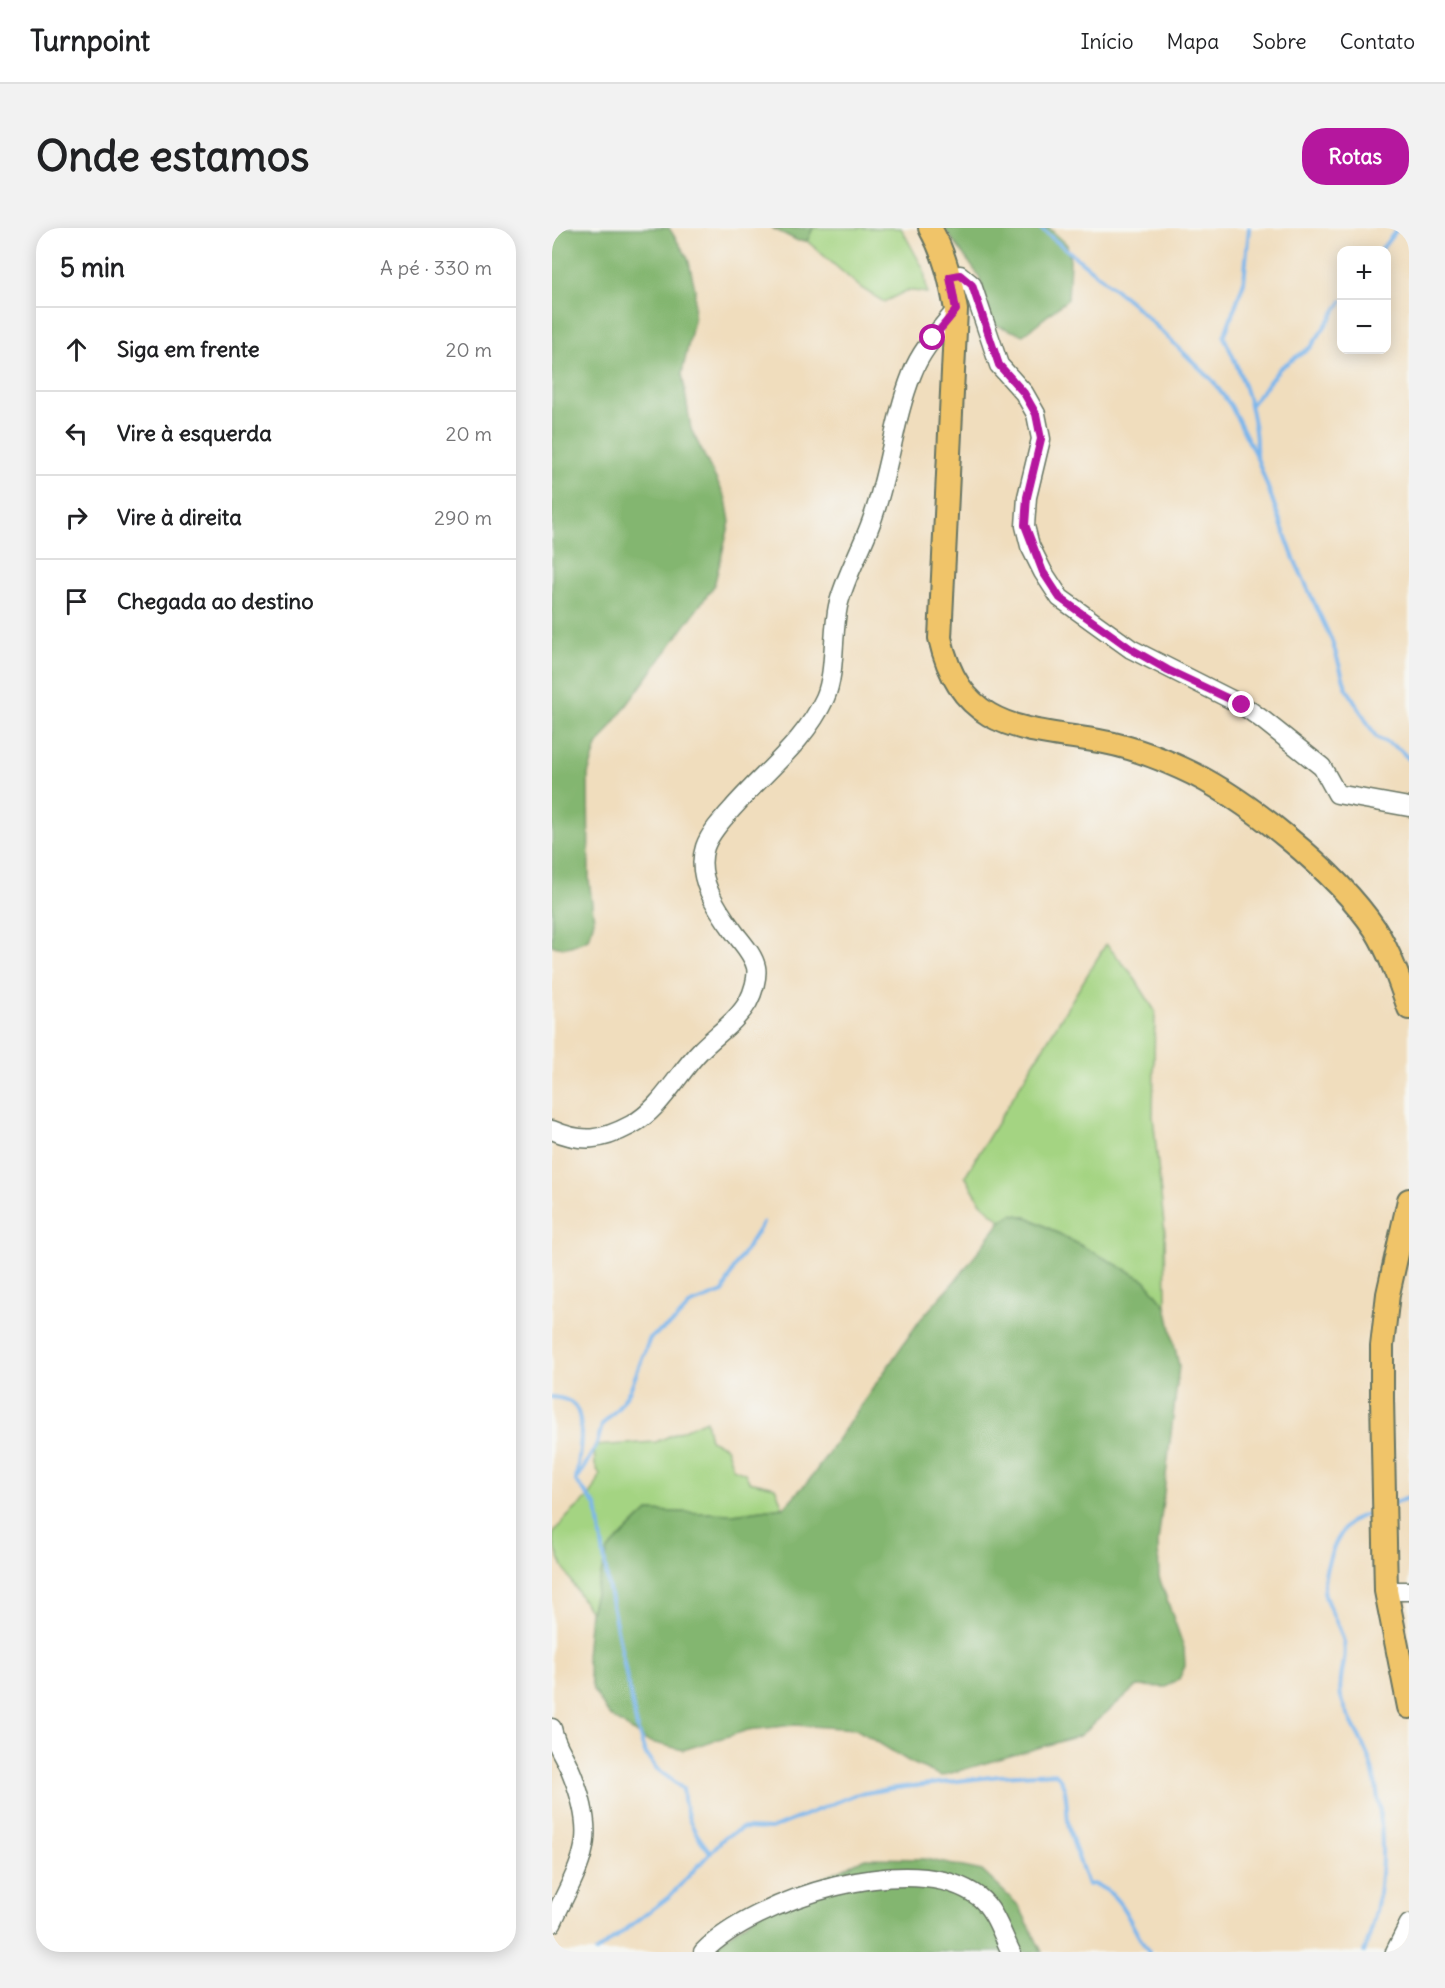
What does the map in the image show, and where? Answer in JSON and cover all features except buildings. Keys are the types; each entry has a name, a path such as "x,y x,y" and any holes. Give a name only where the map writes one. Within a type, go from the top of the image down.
{"main road":[{"path":"930,228 939,244 950,277 956,310 940,591 940,638 946,663 957,684 971,701 993,717 1016,728 1105,742 1149,755 1192,773 1248,807 1353,900 1376,931 1409,1008"},
{"path":"1409,1200 1388,1294 1382,1346 1386,1591 1407,1674 1409,1707"}],"street":[{"path":"950,277 960,275 972,285 999,365 1024,393 1036,414 1041,439 1027,497 1025,525 1043,572 1060,598 1131,649 1168,670 1242,705 1322,767 1337,794 1409,807"},
{"path":"552,1130 576,1140 598,1138 634,1124 654,1108 700,1051 737,1017 754,990 756,969 749,952 718,909 704,878 705,846 720,822 807,727 826,696 830,680 833,628 842,591 874,516 896,423 912,372 933,338 956,310"},
{"path":"1386,1591 1409,1591"},
{"path":"552,1728 553,1737 572,1774 586,1818 587,1834 582,1859 552,1923"},
{"path":"703,1952 743,1923 826,1888 858,1880 902,1877 940,1881 977,1896 990,1909 1011,1952"},
{"path":"1395,1952 1409,1924"}],"green space":[{"path":"552,228 669,228 688,258 695,289 694,320 682,373 691,429 726,499 730,522 714,586 597,746 588,774 589,879 594,921 588,939 561,947 552,945"},
{"path":"772,228 813,228 807,241 798,241"},
{"path":"813,228 901,228 924,270 927,293 908,290 884,302 861,288 807,241"},
{"path":"944,228 1049,228 1067,245 1070,260 1068,299 1023,335 993,324 979,276"},
{"path":"1106,944 1132,974 1155,1011 1153,1116 1165,1234 1166,1306 1145,1280 1030,1218 1012,1214 1001,1221 981,1203 965,1176"},
{"path":"1012,1214 1030,1218 1145,1280 1166,1306 1179,1366 1158,1543 1159,1577 1184,1648 1185,1666 1179,1679 1166,1687 1137,1686 1079,1736 941,1776 910,1762 856,1729 794,1725 748,1730 683,1750 647,1741 609,1715 593,1690 586,1657 590,1612 608,1550 648,1511 733,1514 784,1507 811,1478 920,1320 961,1274 1001,1221"},
{"path":"706,1420 710,1440 726,1447 733,1468 745,1473 749,1481 775,1487 783,1507 733,1514 648,1511 623,1535 608,1556 590,1612 557,1553 553,1535 567,1517 590,1495 596,1484 600,1475 595,1465 594,1446 656,1442"},
{"path":"866,1858 925,1859 982,1871 1019,1906 1042,1952 706,1952 781,1897"}],"waterway":[{"path":"1040,228 1132,303 1212,380 1231,406 1257,458 1294,559 1332,641 1346,687 1376,737 1399,749 1409,759"},
{"path":"1249,228 1244,282 1224,337 1247,395 1254,425 1256,455"},
{"path":"1384,246 1398,228"},
{"path":"1250,406 1280,368 1311,347 1337,308"},
{"path":"578,1478 597,1444 602,1425 630,1390 650,1338 674,1322 691,1304 723,1292 734,1268 763,1223"},
{"path":"552,1397 569,1401 578,1412 581,1441 576,1481 597,1507 608,1585 637,1728 645,1753 656,1768 683,1789 691,1824 711,1853"},
{"path":"1391,1505 1409,1497"},
{"path":"1364,1952 1377,1908 1380,1884 1382,1861 1380,1814 1372,1768 1341,1697 1344,1643 1327,1602 1324,1588 1331,1554 1348,1524 1360,1516 1376,1511"},
{"path":"596,1952 670,1896 724,1838 742,1828 771,1829 854,1795 888,1789 1000,1776 1055,1773 1063,1784 1071,1834 1088,1885 1093,1884 1113,1895 1149,1952"}],"route":[{"path":"933,338 956,310 950,277 960,275 972,285 999,365 1024,393 1036,414 1041,439 1027,497 1025,525 1030,546 1060,598 1131,649 1168,670 1242,705"}]}
